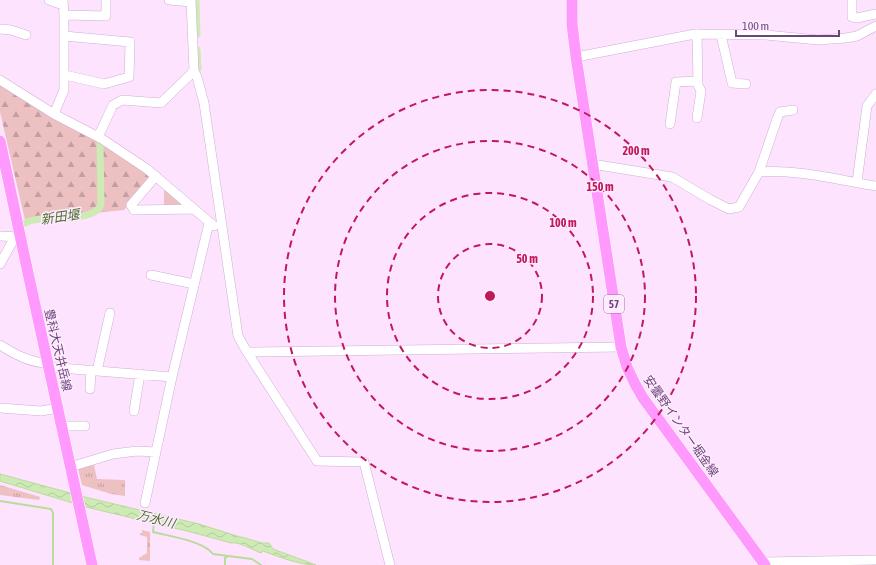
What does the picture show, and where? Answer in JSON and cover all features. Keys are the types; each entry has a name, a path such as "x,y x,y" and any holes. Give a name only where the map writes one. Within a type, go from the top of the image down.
{"main road":[{"name":"安曇野インター堀金線","path":"572,0 572,24 576,57 592,164 621,347 627,367 643,398 764,564"},
{"name":"豊科大天井岳線","path":"0,141 17,237 58,408 92,565"}],"street":[{"path":"49,0 63,2 64,15 64,90 54,114"},
{"path":"64,15 106,16 106,0"},
{"path":"169,0 191,1 194,71 204,103 238,336 317,461 364,462 390,565"},
{"path":"852,0 852,17 857,18 876,14"},
{"path":"856,36 857,18"},
{"path":"576,57 697,34 766,35 818,40 856,36 876,26"},
{"path":"0,29 11,30 26,35"},
{"path":"697,34 698,85 701,91 697,118"},
{"path":"721,34 732,83 746,84"},
{"path":"64,36 130,42 130,77 104,84 64,75"},
{"path":"98,137 113,105 122,100 161,103 194,71"},
{"path":"0,80 54,114 98,137 156,176 209,223 222,232"},
{"path":"670,124 676,82 698,81"},
{"path":"857,182 867,106 876,94"},
{"path":"592,164 672,177 711,200 729,208 739,207 759,172 780,112 794,110"},
{"path":"759,172 776,171 876,186"},
{"path":"156,176 131,205 134,210 193,209"},
{"path":"145,503 172,377 209,223"},
{"path":"0,236 17,237 0,264"},
{"path":"151,275 194,284"},
{"path":"90,389 110,314"},
{"path":"0,345 11,352 38,363 48,365 172,377"},
{"path":"247,352 621,347"},
{"path":"134,411 140,374"},
{"path":"0,408 41,411 58,408"},
{"path":"61,426 85,426"},
{"path":"70,467 113,454 137,451 156,452"},
{"path":"764,564 876,560"}],"green space":[{"path":"0,82 99,140 152,175 124,210 32,218 25,220 0,112"},
{"path":"164,189 182,204 182,206 164,206"},
{"path":"94,465 97,479 125,480 125,496 111,494 82,485 78,468"},
{"path":"0,485 40,497 39,500 0,495"},
{"path":"142,530 150,532 150,561 139,560 139,558 147,553 147,537 140,535"}],"water":[{"name":"万水川","path":"0,474 85,497 199,524 262,543 269,543 273,549 316,565 297,562 263,551 261,553 238,543 231,543 86,507 0,481"}],"waterway":[{"name":"新田堰","path":"196,0 197,34"},
{"name":"新田堰","path":"197,50 198,68"},
{"name":"新田堰","path":"25,223 32,220 77,217 88,215 96,211 101,205 100,143"},
{"path":"0,501 51,509 53,513 53,565"},
{"name":"万水川","path":"154,522 153,532 194,542 208,549 213,554 228,556"},
{"path":"225,565 225,558 228,556 252,559 261,565"}]}
